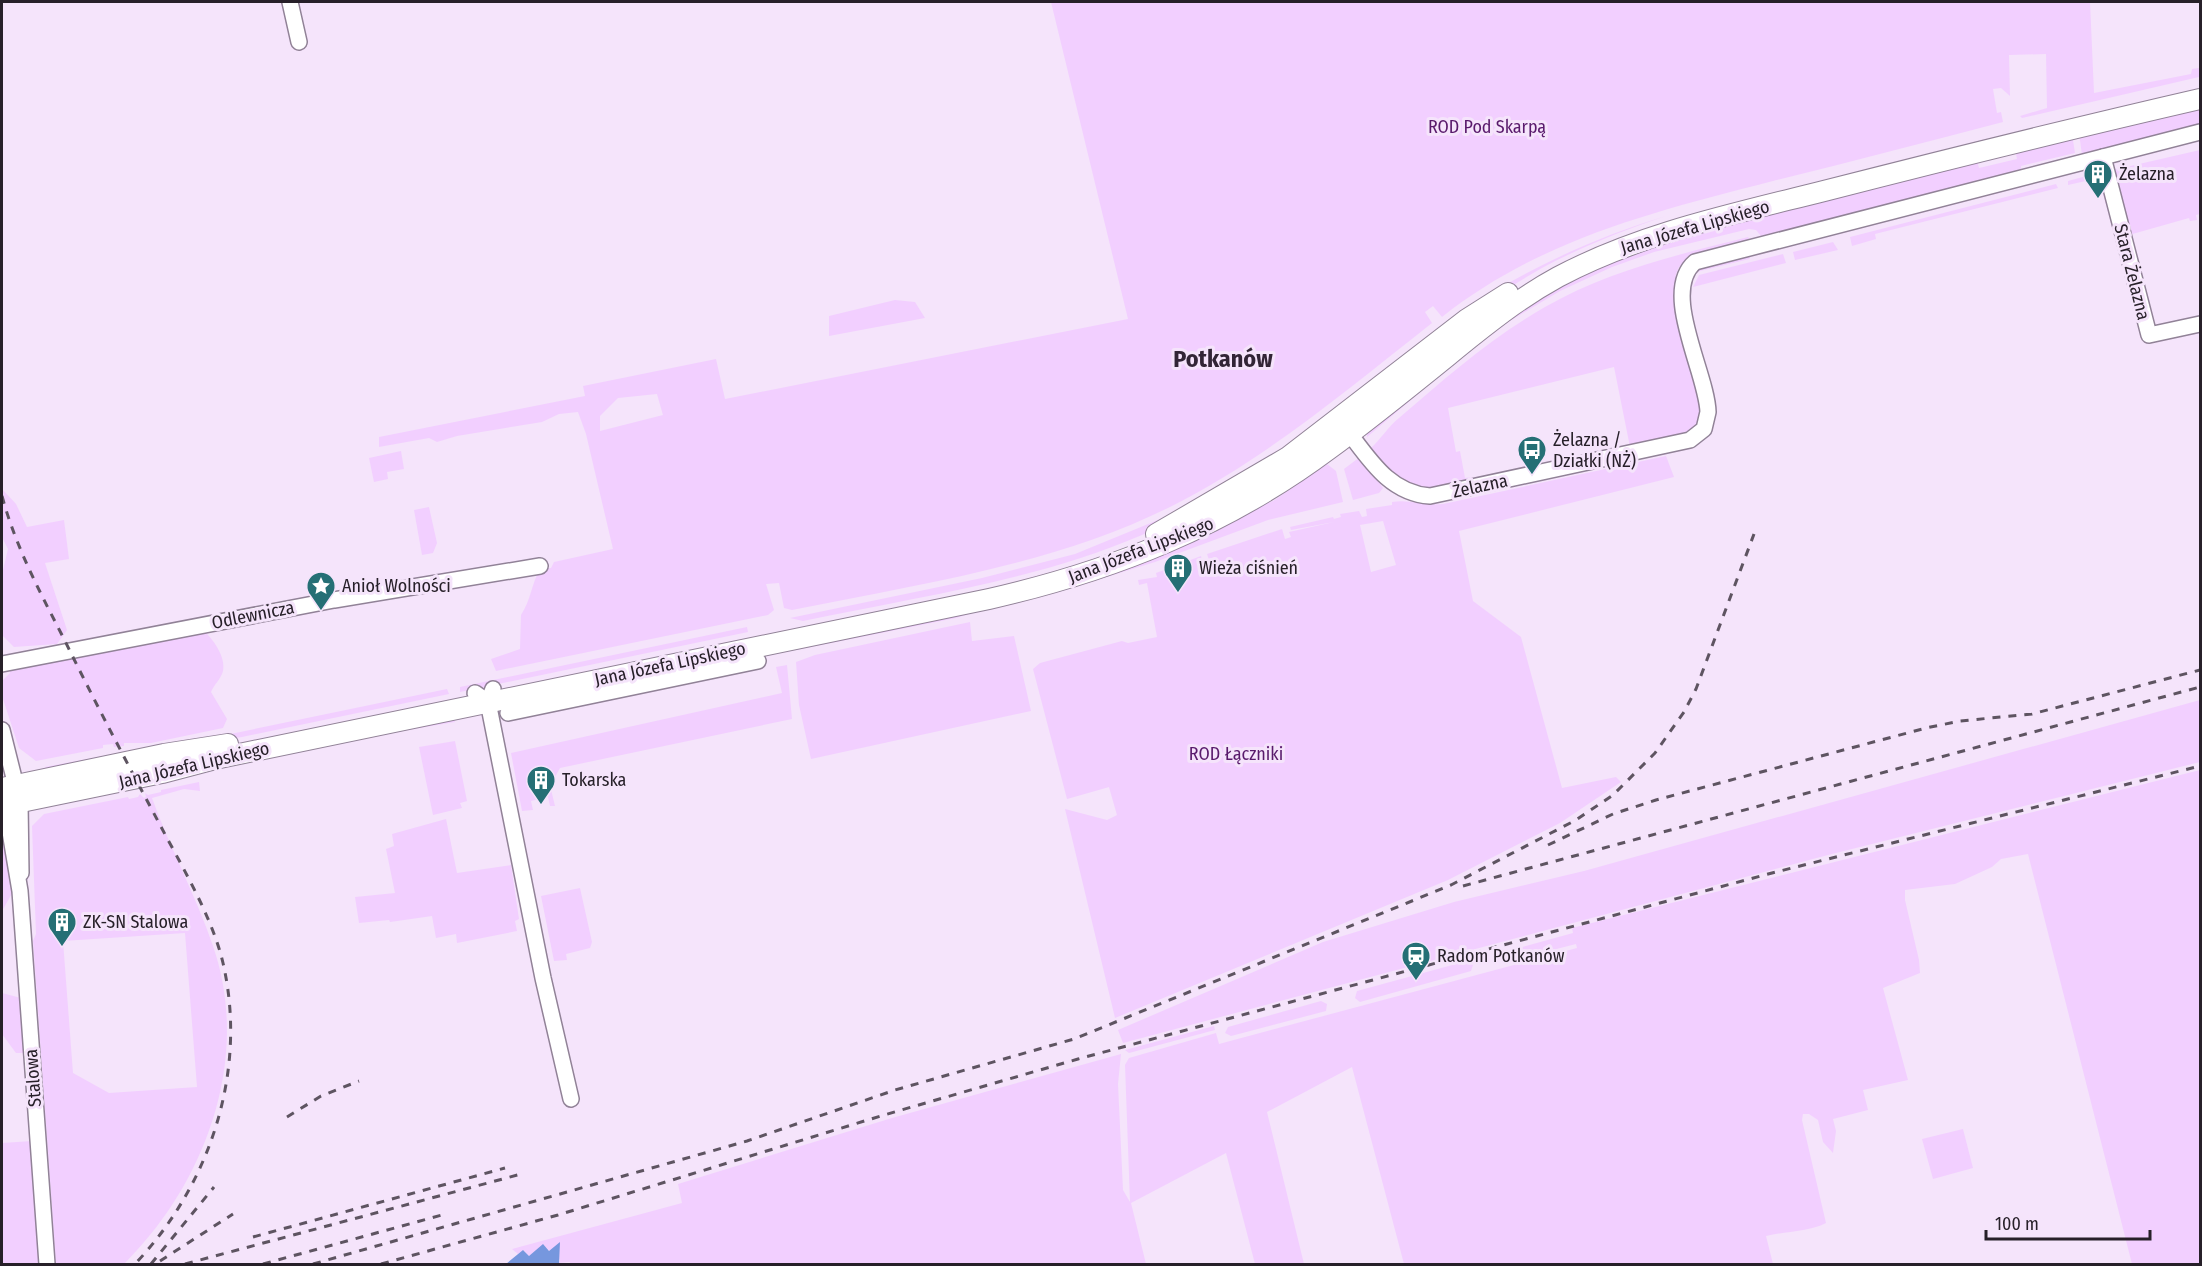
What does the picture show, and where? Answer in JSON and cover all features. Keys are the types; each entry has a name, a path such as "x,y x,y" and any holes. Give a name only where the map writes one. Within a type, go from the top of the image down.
{"main road":[{"name":"Jana Józefa Lipskiego","path":"7,794 485,694 988,599 1080,575 1219,520 1289,478 1474,314 1544,272 1613,239 1710,208 2018,130 2200,88"},
{"name":"Jana Józefa Lipskiego","path":"1345,427 1519,300 1570,271 1624,247 1679,228 1756,208 1999,146 2200,99"}],"street":[{"path":"290,2 299,42"},
{"name":"Żelazna","path":"1345,427 1389,481 1412,493 1430,496 1689,440 1704,429 1708,412 1682,299 1683,278 1695,262 2200,132"},
{"name":"Stara Żelazna","path":"2103,157 2149,335 2200,324"},
{"name":"Odlewnicza","path":"2,664 345,598 540,566"},
{"path":"508,713 758,661"},
{"path":"485,694 543,978 571,1099"},
{"name":"Stalowa","path":"2,730 7,794 20,891 46,1264"}],"green space":[{"name":"ROD Pod Skarpą","path":"1051,2 2090,2 2094,93 2191,74 2192,69 2199,68 2199,77 2022,118 2020,116 2047,108 2046,54 2009,55 2010,96 2001,88 1993,89 1997,113 2001,112 2003,122 1685,204 1600,231 1559,248 1519,267 1480,290 1442,317 1433,306 1425,312 1432,323 1338,397 1241,466 1172,506 1127,526 1034,558 937,581 792,610 784,608 779,583 766,584 774,610 768,615 496,671 491,659 520,649 521,615 540,569 551,568 554,562 613,549 586,434 578,412 559,414 542,422 457,436 437,442 429,438 379,447 379,437 585,396 583,386 716,359 725,399 1128,319","holes":["657,394 663,415 600,431 600,416 618,398"]},
{"path":"2200,104 2200,125 2082,155 2079,133"},
{"path":"2072,134 2075,153 2021,166 2021,170 1761,236 1756,230 1749,229 1654,252 1612,267 1560,291 1508,322 1458,360 1367,437 1367,433 1528,300 1663,239 1976,157 1979,168 2017,159 2015,148"},
{"path":"2200,150 2200,214 2196,215 2197,220 2190,221 2189,218 2129,235 2113,170"},
{"path":"2101,172 2118,249 2099,178 2068,185 2068,181"},
{"path":"2056,184 2058,188 1875,234 1876,239 1852,246 1850,237"},
{"path":"1666,216 1572,253 1500,293 1473,304 1519,277 1590,243"},
{"path":"1748,237 1750,240 1693,255 1679,267 1676,274 1674,298 1701,409 1696,426 1689,431 1630,447 1614,367 1448,408 1456,452 1460,451 1465,478 1472,477 1473,482 1439,488 1414,486 1394,474 1371,448 1395,422 1451,374 1487,345 1545,307 1593,283 1644,265"},
{"path":"1833,242 1838,250 1795,260 1793,252"},
{"path":"1753,252 1749,259 1696,272 1703,268"},
{"path":"1783,254 1786,263 1693,287 1699,275"},
{"path":"895,300 915,302 925,318 829,336 829,316"},
{"path":"1307,438 1184,514 1142,535 1101,551 1018,576 975,586 803,621 790,618 982,578 1075,554 1175,513"},
{"path":"401,451 404,469 387,472 388,479 374,482 369,458"},
{"name":"ROD Łączniki","path":"1666,456 1674,477 1459,531 1473,601 1521,637 1562,788 1616,777 1621,782 1560,823 1448,880 1115,1018 1065,809 1107,820 1117,815 1109,787 1067,799 1033,669 1040,663 1122,641 1128,643 1157,637 1147,583 1139,585 1138,580 1157,577 1156,573 1201,556 1202,562 1209,560 1207,554 1282,529 1285,539 1291,537 1289,532 1334,522 1291,530 1290,527 1333,517 1334,519 1341,517 1340,514 1359,511 1362,517 1367,516 1366,509 1392,505 1392,502 1398,501 1443,504","holes":["1383,521 1396,565 1371,572 1360,525"]},
{"path":"1360,457 1383,488 1379,493 1353,500 1344,469"},
{"path":"1327,464 1336,471 1343,502 1268,520 1155,562 1090,582 1003,603 956,618 796,650 799,645 1033,593 1273,501"},
{"path":"2,489 16,504 27,527 64,520 69,559 45,563 67,630 57,644 14,647 2,635 2,574 8,549 2,537"},
{"path":"429,507 437,543 433,553 422,555 414,510"},
{"path":"970,622 972,641 1014,636 1031,711 811,759 799,705 796,662 815,655"},
{"path":"747,627 748,632 460,692 460,687"},
{"path":"205,632 215,644 223,661 222,673 211,692 227,719 223,728 151,743 124,743 124,746 114,747 113,744 103,745 103,748 36,761 19,748 2,696 2,681 10,670"},
{"path":"787,665 792,719 560,768 555,777 549,781 555,806 550,806 548,797 531,801 533,810 522,811 511,753 782,693 776,667"},
{"path":"447,689 449,694 242,737 158,749"},
{"path":"2200,700 2200,762 1828,855 1123,1043 1118,1030 1323,942 1454,902 1584,871"},
{"path":"454,719 455,722 354,739"},
{"path":"455,741 467,801 460,803 462,808 433,815 419,747"},
{"path":"119,753 120,755 46,769 45,767"},
{"path":"2200,770 2200,1264 2132,1264 2028,854 2001,859 1992,867 1955,884 1905,890 1920,973 1883,988 1908,1080 1863,1090 1868,1110 1833,1119 1836,1131 1833,1153 1823,1142 1818,1120 1809,1114 1803,1114 1802,1120 1826,1223 1805,1230 1766,1236 1773,1264 1404,1264 1352,1067 1267,1112 1304,1264 1255,1264 1226,1153 1131,1203 1146,1264 569,1264 570,1262 559,1263 560,1260 543,1245 529,1256 523,1250 518,1254 512,1249 682,1203 678,1184 892,1118 1121,1054 1118,1084 1123,1190 1130,1202 1125,1065 1129,1058 1216,1033 1219,1044 1577,948 1576,944 1506,962 1500,958 1504,952 1573,933 1572,928"},
{"path":"199,782 200,791 184,789 152,798 213,946 224,989 227,1032 223,1075 214,1117 198,1158 178,1196 153,1232 124,1264 56,1264 33,941 36,934 32,826 44,814 128,797 129,799 138,797 140,794 144,798 145,793 148,795 161,792 161,790","holes":["185,933 197,1087 109,1093 73,1073 63,941"]},
{"path":"446,819 457,873 511,865 519,919 515,921 517,931 457,943 456,934 436,938 432,916 390,922 389,920 359,923 355,897 395,893 386,849 394,846 392,834"},
{"path":"2,824 14,890 2,911"},
{"path":"580,888 592,942 590,948 566,954 567,960 554,961 541,896"},
{"path":"1467,961 1473,965 1471,971 1360,1002 1355,998 1357,991"},
{"path":"2,993 21,998 24,1053 16,1053 2,1034"},
{"path":"1321,1001 1327,1004 1326,1011 1231,1036 1225,1033 1228,1027"},
{"path":"1214,1026 1215,1030 1129,1053 1125,1050"},
{"path":"1963,1129 1973,1168 1933,1179 1922,1139"},
{"path":"32,1141 42,1264 2,1264 2,1143"}],"water":[{"path":"560,1242 559,1264 506,1264 523,1250 529,1256 543,1244 549,1251"}],"railway":[{"path":"2,496 14,534 47,606 195,891 211,927 223,963 229,1004 230,1044 226,1085 216,1124 202,1163 184,1199 161,1233 135,1264"},
{"path":"313,1264 747,1141 895,1090 1074,1039 1451,885 1576,820 1613,795 1655,753 1684,712 1696,689 1754,534"},
{"path":"1548,845 1613,814 1656,800 1926,728 1960,721 2032,714 2200,670"},
{"path":"1463,886 2200,687"},
{"path":"381,1264 558,1215 884,1115 1078,1059 1772,873 2200,766"},
{"path":"287,1117 321,1096 359,1081"},
{"path":"253,1237 505,1168"},
{"path":"185,1264 525,1173"},
{"path":"151,1264 214,1187"},
{"path":"160,1261 233,1214"},
{"path":"263,1264 442,1215"}],"place":[{"name":"Żelazna","path":"2098,200"},
{"name":"Żelazna / Działki (NŻ)","path":"1532,476"},
{"name":"Wieża ciśnień","path":"1178,594"},
{"name":"Anioł Wolności","path":"321,612"},
{"name":"Tokarska","path":"541,806"},
{"name":"ZK-SN Stalowa","path":"62,948"},
{"name":"Radom Potkanów","path":"1416,982"}],"district":[{"name":"Potkanów","path":"1223,359"}]}
